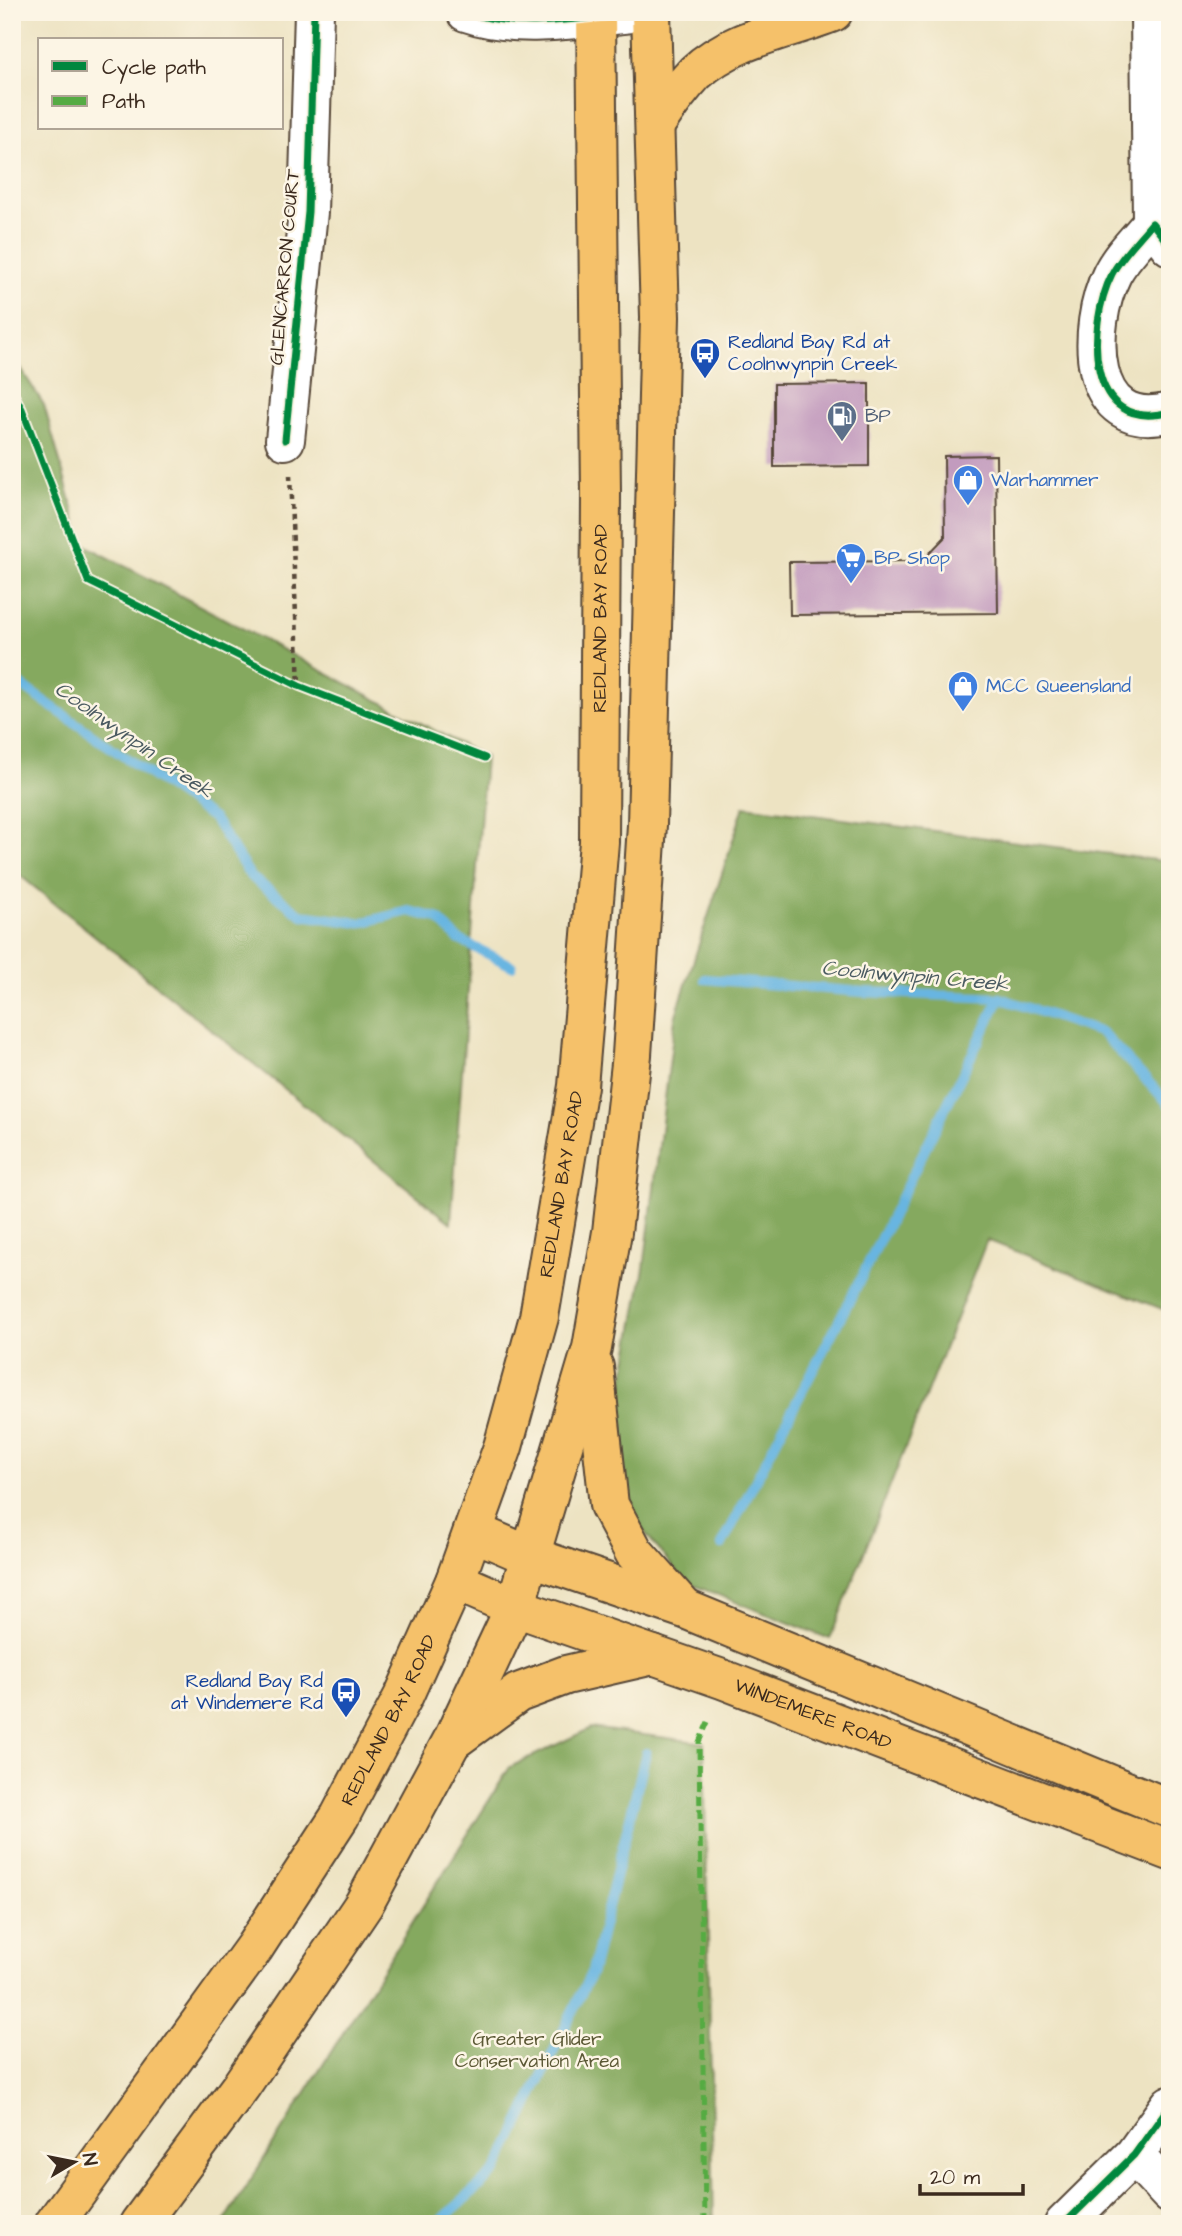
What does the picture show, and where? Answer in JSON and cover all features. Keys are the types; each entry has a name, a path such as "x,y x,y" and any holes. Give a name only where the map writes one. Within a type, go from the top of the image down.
{"main road":[{"path":"139,2224 241,2086 365,1904 452,1741 515,1607 592,1348 612,1233 632,1055 647,825 660,317 651,12"},
{"path":"655,125 696,72 716,58 747,41 787,30 833,12"},
{"name":"REDLAND BAY ROAD","path":"54,2224 254,1948 340,1816 404,1695 455,1581 503,1447 539,1317 579,1086 599,842 601,494 596,14"},
{"path":"592,1348 609,1505 634,1552 685,1609"},
{"path":"474,1532 532,1557 685,1609 1170,1809"},
{"name":"WINDEMERE ROAD","path":"455,1581 515,1607 722,1678 1170,1851"},
{"path":"452,1741 518,1693 566,1675 653,1656"}],"street":[{"name":"GLENCARRON COURT","path":"285,440 308,212 314,12"},
{"path":"466,12 481,17 542,21 596,14 642,12"},
{"path":"1150,12 1161,235 1112,274 1099,318 1095,352 1099,375 1110,397 1128,414 1154,417 1170,412"},
{"path":"1064,2224 1134,2155 1170,2105"},
{"path":"1134,2155 1170,2194"}],"path":[{"path":"12,391 22,409 88,581 299,686 485,758"},
{"path":"285,440 291,479 299,686"}],"green space":[{"path":"12,355 44,405 83,544 485,757 451,1223 12,869"},
{"path":"744,806 1170,862 1170,1312 987,1240 830,1639 685,1582 628,1512 614,1433 644,1268 675,1018"},
{"name":"Greater Glider Conservation Area","path":"591,1728 704,1743 714,2224 223,2224 510,1767"}],"building":[{"path":"869,383 869,466 774,467 774,384"},
{"path":"996,455 998,613 790,615 789,562 922,561 945,537 944,456"}],"waterway":[{"name":"Coolnwynpin Creek","path":"12,679 214,819 251,877 302,915 360,923 409,911 437,918 458,939 512,966"},
{"name":"Coolnwynpin Creek","path":"705,979 863,992 1000,998 1102,1033 1170,1105"},
{"path":"722,1545 860,1280 1000,998"},
{"path":"437,2224 497,2170 592,1971 646,1753"}],"marked path":[{"path":"705,2224 699,1742 708,1722"}],"cycle path":[{"path":"285,440 308,212 314,12"},
{"path":"466,12 487,18 531,22 642,12"},
{"path":"1170,246 1152,223 1120,261 1104,296 1098,321 1097,347 1099,371 1107,392 1121,407 1142,415 1170,412"},
{"path":"12,391 22,409 88,581 299,686 485,758"},
{"path":"1064,2224 1134,2155 1170,2105"}],"place":[{"name":"Redland Bay Rd at Coolnwynpin Creek","path":"705,380"},
{"name":"BP","path":"842,443"},
{"name":"Warhammer","path":"968,507"},
{"name":"BP Shop","path":"851,585"},
{"name":"MCC Queensland","path":"963,713"},
{"name":"Redland Bay Rd at Windemere Rd","path":"346,1719"}]}
